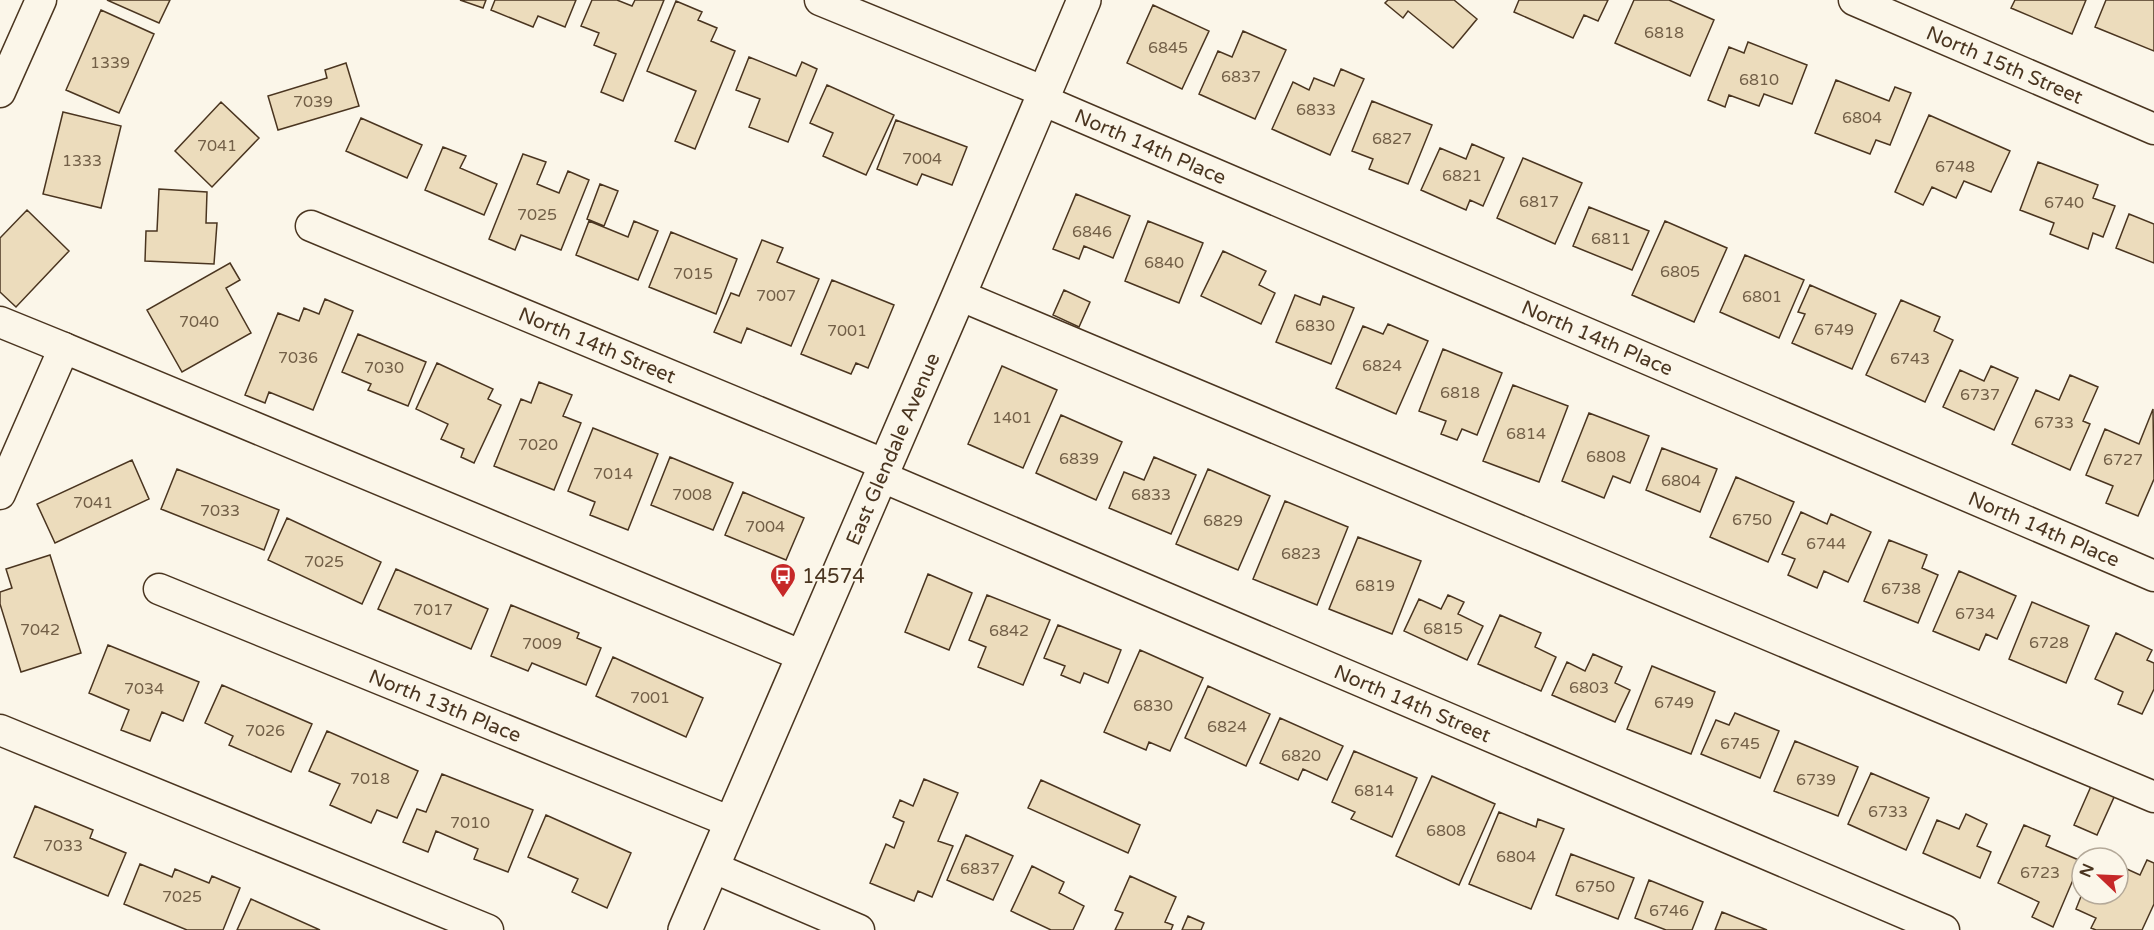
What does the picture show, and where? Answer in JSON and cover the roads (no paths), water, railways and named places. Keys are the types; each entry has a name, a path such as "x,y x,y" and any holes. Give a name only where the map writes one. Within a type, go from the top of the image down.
{"main road":[{"name":"East Glendale Avenue","path":"685,930 1084,0"}],"street":[{"path":"0,92 41,0"},
{"name":"North 14th Place","path":"820,0 2154,576"},
{"name":"North 15th Street","path":"1854,0 2154,129"},
{"name":"North 14th Street","path":"311,226 883,470 1944,930"},
{"path":"959,295 2154,797"},
{"path":"0,322 803,656"},
{"path":"0,494 64,348"},
{"name":"North 13th Place","path":"159,589 731,822"},
{"path":"0,730 488,930"},
{"path":"712,867 859,930"}],"place":[{"name":"14574","path":"783,599"}]}
